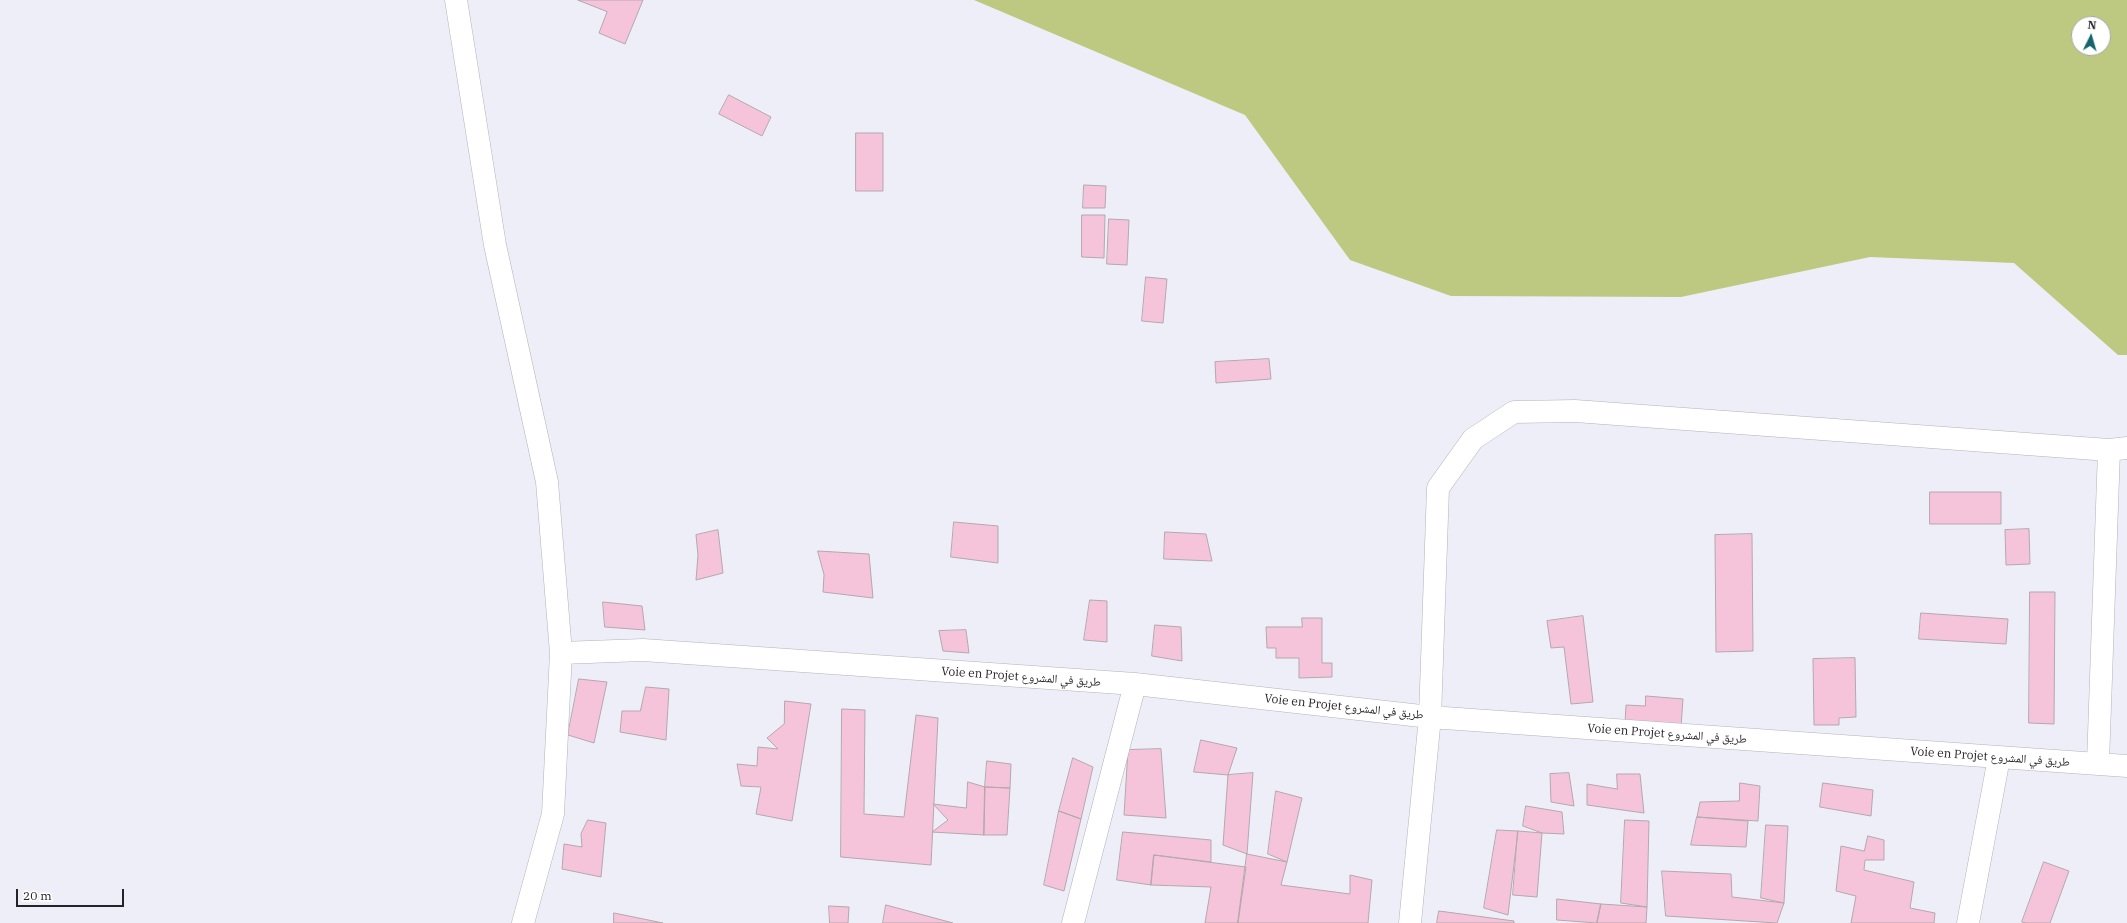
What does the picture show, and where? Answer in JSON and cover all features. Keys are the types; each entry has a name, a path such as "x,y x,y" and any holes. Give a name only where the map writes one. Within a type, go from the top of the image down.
{"street":[{"path":"456,0 495,245 547,482 561,653 553,814 523,923"},
{"path":"1410,923 1430,717 1438,488 1473,439 1514,412 1575,411 2118,449 2098,763"},
{"name":"Voie en Projet طريق في المشروع","path":"561,653 644,650 1135,684 1430,717 2127,766"},
{"path":"1073,923 1135,684"},
{"path":"1968,923 1999,758"}],"green space":[{"path":"974,0 2127,0 2127,355 2118,355 2014,263 1870,257 1681,297 1451,296 1350,260 1245,115"}],"building":[{"path":"578,0 643,0 625,44 599,33 607,12"},
{"path":"729,95 771,117 762,136 719,114"},
{"path":"856,133 883,133 883,191 856,191"},
{"path":"1084,185 1106,186 1105,208 1083,208"},
{"path":"1082,215 1105,215 1104,258 1082,257"},
{"path":"1109,219 1129,220 1127,265 1107,264"},
{"path":"1146,277 1167,279 1163,323 1142,321"},
{"path":"1269,359 1271,379 1216,383 1215,362"},
{"path":"1930,492 2001,492 2001,524 1930,524"},
{"path":"954,522 998,526 998,563 951,557"},
{"path":"2029,529 2030,564 2006,565 2005,530"},
{"path":"718,530 723,573 696,580 698,555 696,535"},
{"path":"1165,532 1206,534 1212,561 1164,559"},
{"path":"1752,534 1753,651 1716,652 1715,535"},
{"path":"818,551 869,554 873,598 823,592 824,575"},
{"path":"2030,592 2055,592 2054,724 2029,723"},
{"path":"1090,600 1107,601 1107,642 1084,640"},
{"path":"603,602 642,606 645,630 605,627"},
{"path":"1921,613 2008,619 2006,644 1919,639"},
{"path":"1583,616 1593,702 1571,704 1564,647 1551,648 1547,621"},
{"path":"1302,618 1322,618 1322,663 1332,663 1332,677 1299,678 1299,658 1276,658 1276,648 1267,648 1266,627 1302,627"},
{"path":"1155,625 1181,627 1182,661 1152,656"},
{"path":"966,630 969,653 943,651 939,631"},
{"path":"1855,658 1856,717 1839,718 1839,725 1814,725 1813,659"},
{"path":"579,679 607,682 594,743 568,735"},
{"path":"646,687 669,689 666,740 620,732 622,711 640,711"},
{"path":"1646,696 1683,699 1681,727 1625,724 1626,705 1645,706"},
{"path":"785,701 811,704 792,821 756,814 761,787 741,786 737,764 757,766 758,747 778,749 767,738 784,724"},
{"path":"842,709 865,710 864,814 904,817 916,715 938,718 931,865 841,857"},
{"path":"1201,740 1237,748 1228,775 1194,772"},
{"path":"1161,749 1166,818 1124,815 1128,750"},
{"path":"1073,758 1093,767 1081,819 1059,811"},
{"path":"987,761 1011,764 1010,788 985,787"},
{"path":"1253,773 1247,854 1223,845 1228,775"},
{"path":"1569,773 1574,806 1551,802 1550,774"},
{"path":"1617,774 1640,774 1644,813 1587,805 1587,784 1617,789"},
{"path":"968,782 985,787 984,835 932,832 948,820 933,804 966,808"},
{"path":"1740,783 1760,786 1758,821 1697,817 1700,802 1739,801"},
{"path":"1823,783 1873,790 1871,816 1820,807"},
{"path":"985,787 1010,788 1007,835 984,835"},
{"path":"1276,791 1302,798 1287,862 1268,854"},
{"path":"1526,806 1562,812 1564,834 1542,833 1523,826"},
{"path":"1059,811 1081,819 1064,891 1044,885"},
{"path":"1697,817 1748,821 1746,847 1691,845"},
{"path":"588,820 606,823 601,877 562,869 564,844 582,847 581,834"},
{"path":"1625,820 1649,821 1647,907 1621,903"},
{"path":"1766,825 1788,826 1784,903 1761,898"},
{"path":"1497,830 1518,831 1508,915 1484,908"},
{"path":"1518,831 1542,833 1537,897 1513,895"},
{"path":"1123,832 1211,840 1211,862 1154,855 1151,885 1117,880"},
{"path":"1868,836 1884,840 1884,860 1865,860 1864,870 1914,882 1910,908 1935,913 1934,923 1851,923 1856,896 1836,891 1841,846 1864,851"},
{"path":"1247,854 1287,862 1281,885 1350,894 1350,875 1372,880 1368,923 1238,923"},
{"path":"1154,855 1246,867 1238,923 1205,923 1211,887 1151,885"},
{"path":"2044,862 2069,871 2050,923 2022,922"},
{"path":"1662,871 1731,874 1732,897 1784,903 1777,923 1666,916"},
{"path":"1557,899 1601,904 1597,923 1557,920"},
{"path":"1601,904 1647,907 1646,923 1597,923"},
{"path":"886,905 953,923 883,923"},
{"path":"829,906 849,907 848,923 830,923"},
{"path":"1439,911 1514,921 1514,923 1437,923"},
{"path":"614,913 663,923 614,923"}]}
